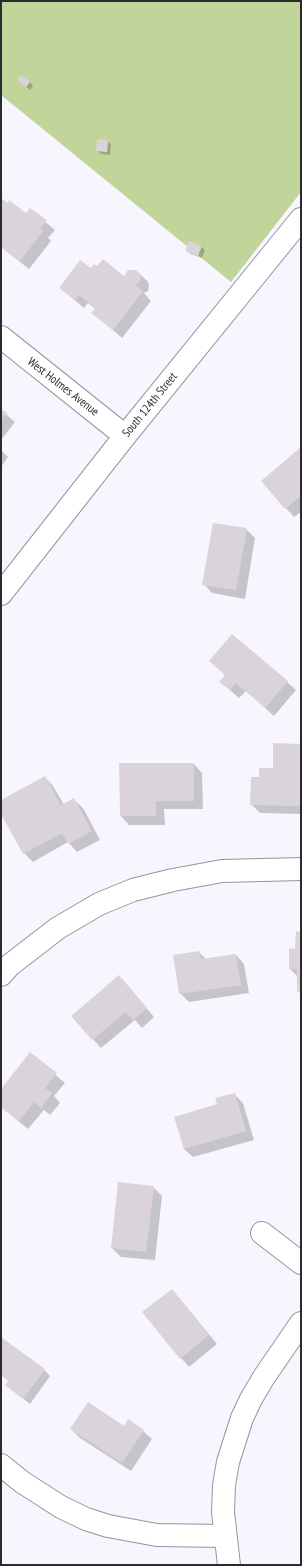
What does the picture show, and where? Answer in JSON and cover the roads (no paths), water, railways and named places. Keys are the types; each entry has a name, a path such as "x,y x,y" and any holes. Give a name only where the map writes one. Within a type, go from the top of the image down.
{"street":[{"name":"South 124th Street","path":"1,594 125,436 301,219"},
{"name":"West Holmes Avenue","path":"1,337 125,436"},
{"path":"1,975 10,965 58,928 99,904 133,890 173,880 222,871 301,869"},
{"path":"262,1233 301,1262"},
{"path":"229,1565 223,1512 225,1477 228,1462 242,1418 264,1377 301,1323"},
{"path":"1,1465 22,1482 61,1507 86,1519 108,1526 157,1535 225,1536"}]}
